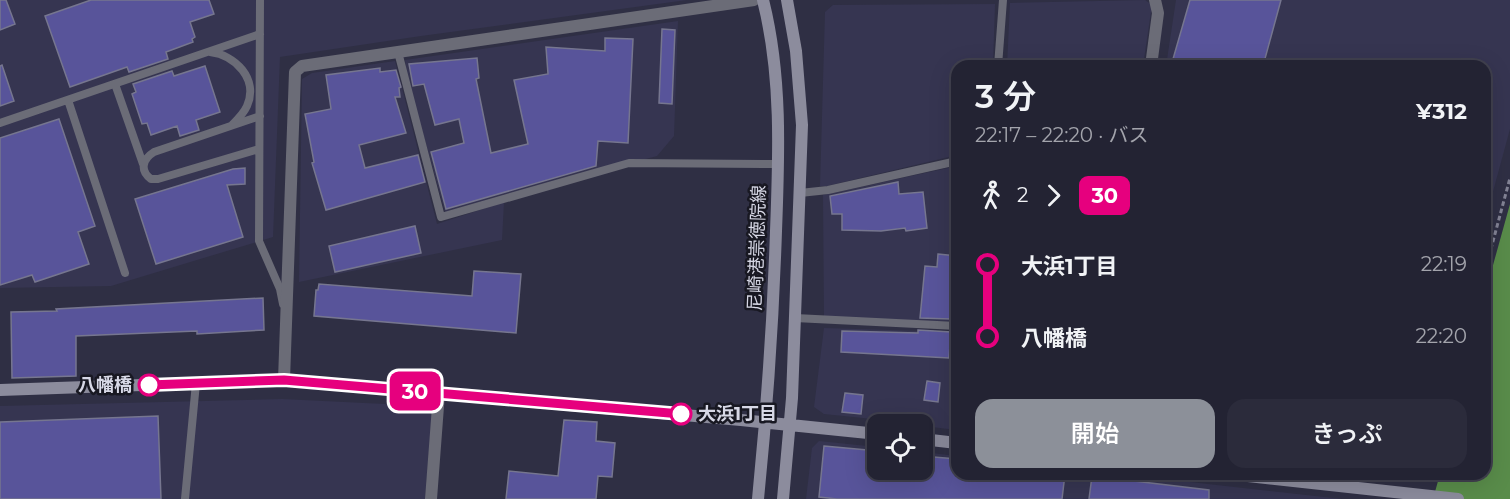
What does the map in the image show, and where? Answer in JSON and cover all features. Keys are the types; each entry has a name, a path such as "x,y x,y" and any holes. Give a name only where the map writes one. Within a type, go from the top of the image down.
{"street":[{"path":"284,380 295,72 302,66 754,0"},
{"name":"尼崎港崇徳院線","path":"758,499 766,422 779,164 777,92 763,0"},
{"path":"783,499 791,424 802,125 799,78 787,0"},
{"path":"1152,60 1158,13 1155,0"},
{"path":"0,390 284,380 791,424 867,433"},
{"path":"431,499 439,393"},
{"path":"933,440 951,442"},
{"path":"1283,480 1458,499"}],"lane":[{"path":"260,0 259,241 280,289 286,325"},
{"path":"998,60 1003,0"},
{"path":"0,123 260,34"},
{"path":"206,52 223,54 231,58 238,63 247,77 250,90 248,104 232,125"},
{"path":"398,52 441,217 629,163 779,164"},
{"path":"115,84 144,171 151,179 158,179 259,149"},
{"path":"68,100 125,273"},
{"path":"143,164 146,156 154,152 260,116"},
{"path":"800,193 828,190 951,162"},
{"path":"795,318 951,326"},
{"path":"185,499 195,383"}],"path":[{"path":"1491,249 1510,178"}],"shaded area":[{"path":"0,0 687,0 280,57 273,237 111,286 0,288"},
{"path":"1145,0 1152,5 1144,60 1007,60 1010,3"},
{"path":"1176,0 1510,0 1510,129 1491,199 1491,60 1167,60"},
{"path":"995,4 993,60 951,60 951,156 820,186 825,12 833,5"},
{"path":"678,21 674,136 657,156 445,212 407,77 405,60"},
{"path":"395,61 437,224 504,202 502,240 299,282 302,79 312,73"},
{"path":"951,167 951,322 824,317 823,195"},
{"path":"1510,204 1510,499 1433,499 1438,480 1491,480 1491,272"},
{"path":"824,328 951,332 951,429 933,427 933,414 867,414 867,418 824,414 814,407"},
{"path":"282,399 426,406 432,414 425,499 0,499 0,406"},
{"path":"819,441 867,446 867,480 933,480 933,453 951,455 951,480 1173,480 1342,499 806,499 812,448"}],"building":[{"path":"0,0 6,0 15,24 0,30"},
{"path":"91,0 209,0 214,14 190,22 195,37 192,39 193,42 166,52 168,59 129,72 127,67 70,87 45,16"},
{"path":"1190,0 1281,0 1265,60 1173,60"},
{"path":"662,29 675,30 672,104 659,103"},
{"path":"605,38 633,39 628,143 598,141 596,166 446,209 431,152 464,143 459,119 435,125 424,84 413,86 409,64 477,58 479,78 476,79 491,153 528,144 514,80 548,74 546,47 605,51"},
{"path":"2,65 14,101 0,106 0,66"},
{"path":"205,66 220,112 196,120 199,130 180,136 177,126 151,135 147,123 142,124 132,94 136,92 133,84 172,71 174,76"},
{"path":"380,68 380,72 396,70 401,87 399,88 400,97 395,97 406,133 359,145 365,168 418,155 425,182 326,210 312,163 314,162 305,114 331,109 326,75"},
{"path":"59,119 95,226 78,232 89,264 35,282 32,275 0,285 0,138"},
{"path":"245,168 245,184 227,185 243,237 156,264 135,199 233,169"},
{"path":"898,182 899,194 923,192 927,228 906,231 905,228 881,231 842,230 842,214 832,214 830,196"},
{"path":"415,226 421,253 335,272 329,246"},
{"path":"938,254 951,255 951,319 920,318 925,266 937,267"},
{"path":"474,271 521,274 516,333 314,316 316,290 319,284 472,296"},
{"path":"263,298 264,330 197,334 197,331 76,336 76,376 12,378 11,312"},
{"path":"918,330 951,332 949,358 841,352 842,331 918,333"},
{"path":"927,381 940,383 938,402 924,400"},
{"path":"845,393 863,395 861,414 842,412"},
{"path":"158,416 161,499 0,499 0,422"},
{"path":"564,420 597,422 596,441 615,443 612,477 598,476 596,499 506,499 509,471 558,476"},
{"path":"824,446 867,450 867,480 933,480 933,457 951,458 951,480 1064,480 1062,499 837,499 819,497"},
{"path":"1091,480 1125,480 1209,490 1209,499 1089,499"}],"bus line":[{"name":"30","path":"149,385 284,380 681,414"}],"place":[{"name":"八幡橋","path":"149,385"},
{"name":"大浜1丁目","path":"681,414"}]}
